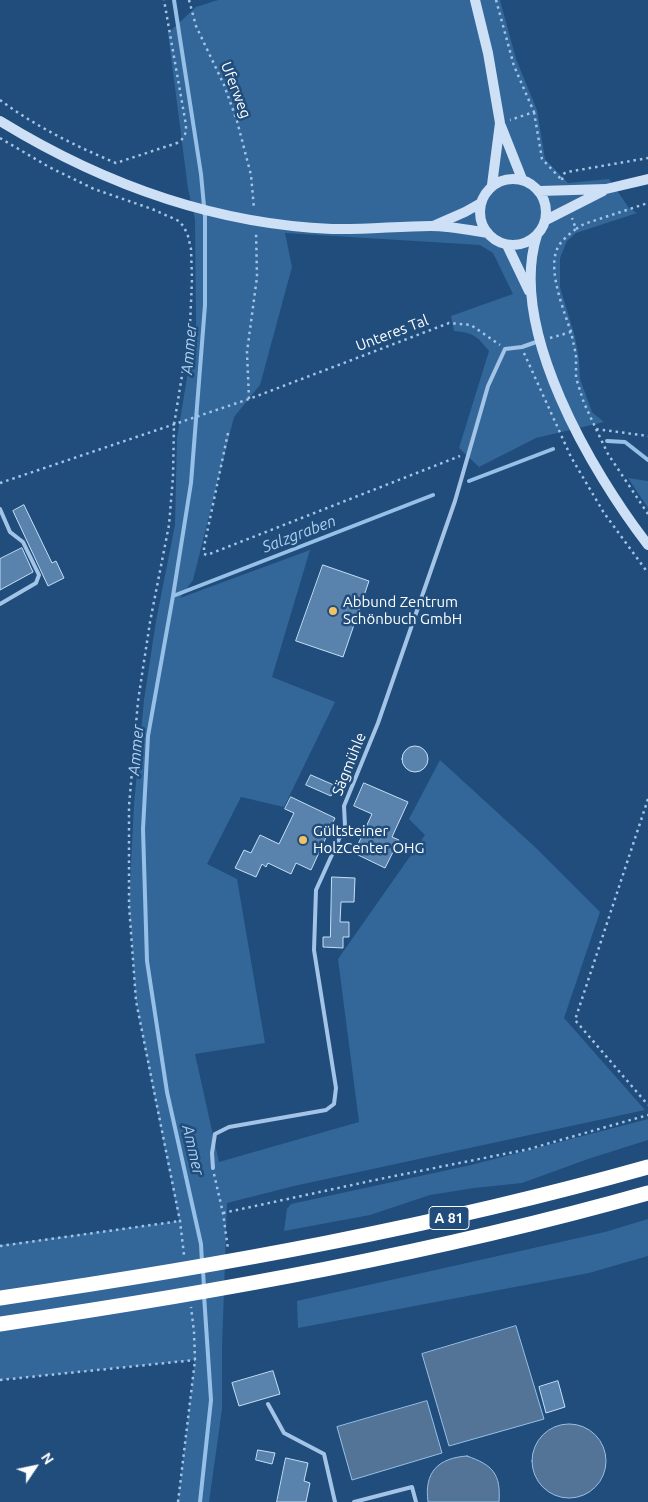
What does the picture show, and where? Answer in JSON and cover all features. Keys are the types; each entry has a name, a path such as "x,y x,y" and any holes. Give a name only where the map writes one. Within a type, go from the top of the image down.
{"highway":[{"name":"A 81","path":"0,1298 176,1272 358,1238 499,1206 648,1167"},
{"name":"A 81","path":"0,1324 249,1284 434,1247 512,1229 648,1193"}],"street":[{"path":"475,0 492,70 500,123 522,179"},
{"path":"0,121 34,142 94,172 185,205 270,222 331,228 373,229 432,226 488,233"},
{"path":"492,185 500,123"},
{"path":"530,293 534,247 537,235 546,220 547,208 540,191 522,179 510,178 492,185 483,196 480,210 481,222 488,233 496,241 507,245 523,244 537,235"},
{"path":"540,191 606,189 648,179"},
{"path":"546,220 606,189"},
{"path":"432,226 481,203"},
{"path":"507,245 530,293 541,341 559,393 574,428 611,494 648,545"}],"lane":[{"path":"505,349 522,348 541,341"},
{"name":"Sägmühle","path":"212,1168 215,1134 229,1127 326,1110 334,1104 336,1088 314,950 316,890 345,826 344,806 378,723 451,510 488,386 505,349"},
{"path":"0,509 10,532 22,542 39,575 36,583 0,604"},
{"path":"268,1404 284,1433 324,1454 335,1502"},
{"path":"354,1502 412,1487 416,1502"}],"path":[{"path":"0,100 19,114 80,148 116,163 182,140 186,134 186,125 164,0"},
{"name":"Uferweg","path":"189,0 196,26 224,85 237,121 247,158 252,191"},
{"path":"496,0 514,66 534,112 500,123"},
{"path":"0,138 49,167 94,189 179,221 188,236 192,279 190,326 174,425 173,477 169,525 150,622 138,701 130,806 129,905 136,1001 180,1221 184,1258"},
{"path":"562,180 563,174 567,172 648,158"},
{"path":"576,228 648,203"},
{"path":"248,399 248,352 257,277 257,246"},
{"name":"Unteres Tal","path":"0,483 219,410 449,323 471,325 505,349"},
{"path":"541,341 571,332 576,355 576,378 584,403 608,454 648,514"},
{"path":"522,348 571,457 604,513 648,573"},
{"path":"596,429 648,436"},
{"path":"228,433 204,547 204,554 208,555 469,452"},
{"path":"648,799 575,1020 648,1105"},
{"path":"212,1168 224,1213 529,1149 648,1114"},
{"path":"0,1246 180,1221"},
{"path":"178,1502 195,1360 191,1304"},
{"path":"0,1380 195,1360"}],"shaded area":[{"path":"218,0 500,0 516,59 537,110 545,159 568,183 609,179 629,208 637,213 576,233 567,241 560,258 560,287 575,337 580,379 592,412 604,422 536,438 479,467 459,448 489,351 474,336 454,331 451,316 513,294 493,253 480,245 285,233 292,267 260,385 234,417 193,580 180,598 310,550 272,677 335,702 284,807 241,797 207,864 237,879 265,1043 195,1054 219,1162 359,1122 338,959 425,835 409,819 440,760 535,847 600,912 564,1018 645,1110 294,1186 227,1203 222,1409 209,1502 178,1502 195,1360 0,1380 0,1245 179,1221 136,1001 129,905 134,804 144,700 156,621 175,525 177,438 196,324 195,219 188,189 168,33 196,7"},
{"path":"628,478 648,481 648,508"},
{"path":"648,1119 648,1140 522,1183 430,1195 370,1215 284,1231 287,1209 291,1204 471,1165"},
{"path":"648,1219 648,1256 589,1273 298,1328 297,1301 605,1232"},
{"path":"516,1326 544,1419 449,1446 422,1354"},
{"path":"427,1401 442,1453 352,1480 337,1427"},
{"path":"569,1424 590,1430 600,1440 606,1461 600,1482 590,1492 569,1498 548,1492 538,1482 532,1461 538,1440 548,1430"},
{"path":"467,1456 483,1463 493,1472 497,1478 499,1502 428,1502 428,1482 435,1468 448,1460"}],"building":[{"path":"24,505 52,563 56,561 64,578 48,586 13,511"},
{"path":"22,548 33,572 0,590 0,559"},
{"name":"Abbund Zentrum Schönbuch GmbH","path":"323,565 369,581 343,657 296,641"},
{"path":"415,746 424,750 428,759 424,768 415,772 406,768 402,759 406,750"},
{"path":"311,775 336,786 331,796 306,785"},
{"path":"364,783 408,802 392,837 399,840 385,868 354,853 372,814 354,806"},
{"name":"Gültsteiner HolzCenter OHG","path":"291,797 335,818 311,870 296,863 291,874 268,863 266,867 262,864 256,877 235,868 244,850 251,853 260,835 279,844 294,813 285,809"},
{"path":"332,877 355,878 354,902 341,902 340,922 349,922 349,937 343,937 343,948 323,947 323,937 330,937"},
{"path":"273,1371 280,1394 239,1406 232,1383"},
{"path":"558,1381 565,1407 546,1413 539,1387"},
{"path":"258,1450 275,1453 272,1464 256,1460"},
{"path":"286,1458 308,1463 304,1481 310,1483 306,1502 277,1502"}],"waterway":[{"name":"Ammer","path":"174,0 201,174 205,217 205,305 191,483 148,736 143,829 147,961 167,1092 201,1244 202,1263"},
{"name":"Salzgraben","path":"607,441 625,442 648,460"},
{"name":"Salzgraben","path":"469,481 553,449"},
{"name":"Salzgraben","path":"173,596 433,495"},
{"name":"Ammer","path":"203,1270 204,1288"},
{"name":"Ammer","path":"200,1502 211,1400 204,1295"}],"place":[{"name":"Abbund Zentrum Schönbuch GmbH","path":"333,611"},
{"name":"Gültsteiner HolzCenter OHG","path":"303,840"}]}
